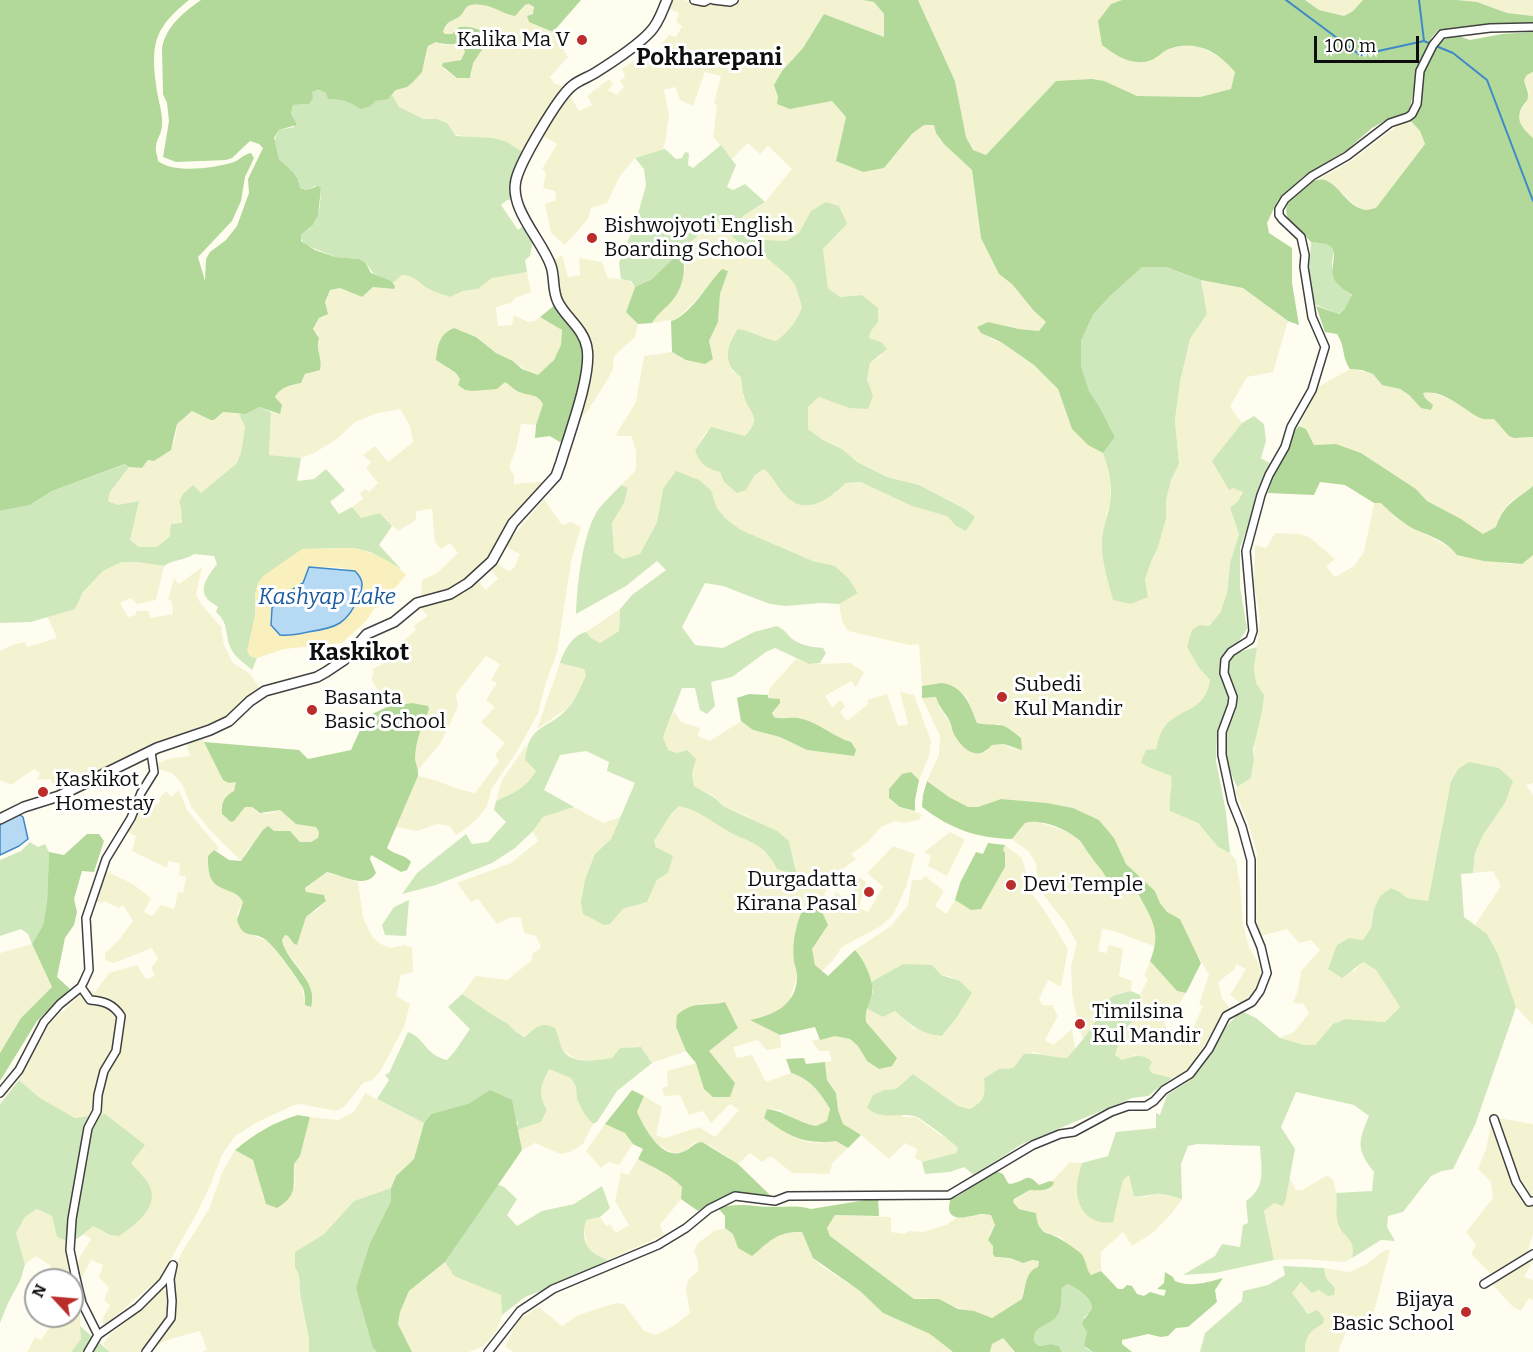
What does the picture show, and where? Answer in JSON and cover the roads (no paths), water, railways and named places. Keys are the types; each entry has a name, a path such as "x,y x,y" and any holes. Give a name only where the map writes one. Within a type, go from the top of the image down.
{"street":[{"path":"0,819 13,811 59,796 151,752 229,720 265,691 317,677 344,660 367,634 394,622 417,603 450,594 468,583 492,561 513,523 556,476 585,379 587,347 576,325 558,302 552,281 552,268 530,230 520,207 515,182 519,170 541,131 569,88 596,73 650,32 658,22 667,0"},
{"path":"694,0 704,2 708,0"},
{"path":"713,0 729,2 734,0"},
{"path":"488,1352 520,1311 553,1289 658,1245 686,1228 709,1209 735,1196 775,1201 788,1196 949,1195 1033,1145 1060,1134 1074,1132 1111,1112 1128,1106 1146,1106 1164,1090 1190,1074 1209,1049 1226,1016 1252,1002 1260,991 1267,973 1251,923 1251,860 1232,802 1222,755 1222,732 1233,697 1224,673 1225,660 1231,652 1250,640 1253,631 1246,551 1261,495 1285,447 1290,427 1312,390 1325,347 1312,317 1301,237 1282,219 1279,209 1285,199 1312,176 1347,156 1390,123 1412,114 1417,104 1420,71 1433,45 1442,34 1490,28 1533,27"},
{"path":"0,1093 19,1070 44,1022 60,1004 81,987 89,970 87,918 106,859 131,818 141,793 154,772 151,752"},
{"path":"81,987 90,1000 102,1001 115,1006 121,1016 116,1051 104,1071 97,1111 88,1128 72,1219 70,1250 82,1303 98,1335"},
{"path":"1494,1119 1516,1182 1529,1202 1533,1201"},
{"path":"1484,1284 1533,1254"},
{"path":"88,1352 98,1335 138,1307 163,1282 174,1265 170,1279 171,1318 146,1352"}],"water":[{"name":"Kashyap Lake","path":"309,567 355,571 362,583 361,592 350,613 340,623 294,635 280,635 271,625 272,608 285,594 303,583"},
{"path":"12,816 23,817 28,839 0,855 0,823"}],"waterway":[{"path":"1286,0 1360,55 1424,41 1431,44"},
{"path":"1419,0 1424,41"},
{"path":"1436,46 1453,53 1487,80 1533,201"}],"place":[{"name":"Kalika Ma V","path":"582,40"},
{"name":"Bishwojyoti English Boarding School","path":"592,238"},
{"name":"Subedi Kul Mandir","path":"1002,697"},
{"name":"Basanta Basic School","path":"312,710"},
{"name":"Kaskikot Homestay","path":"43,792"},
{"name":"Devi Temple","path":"1011,885"},
{"name":"Durgadatta Kirana Pasal","path":"869,892"},
{"name":"Timilsina Kul Mandir","path":"1080,1024"},
{"name":"Bijaya Basic School","path":"1466,1312"}],"district":[{"name":"Pokharepani","path":"709,58"},
{"name":"Kaskikot","path":"359,653"}]}
